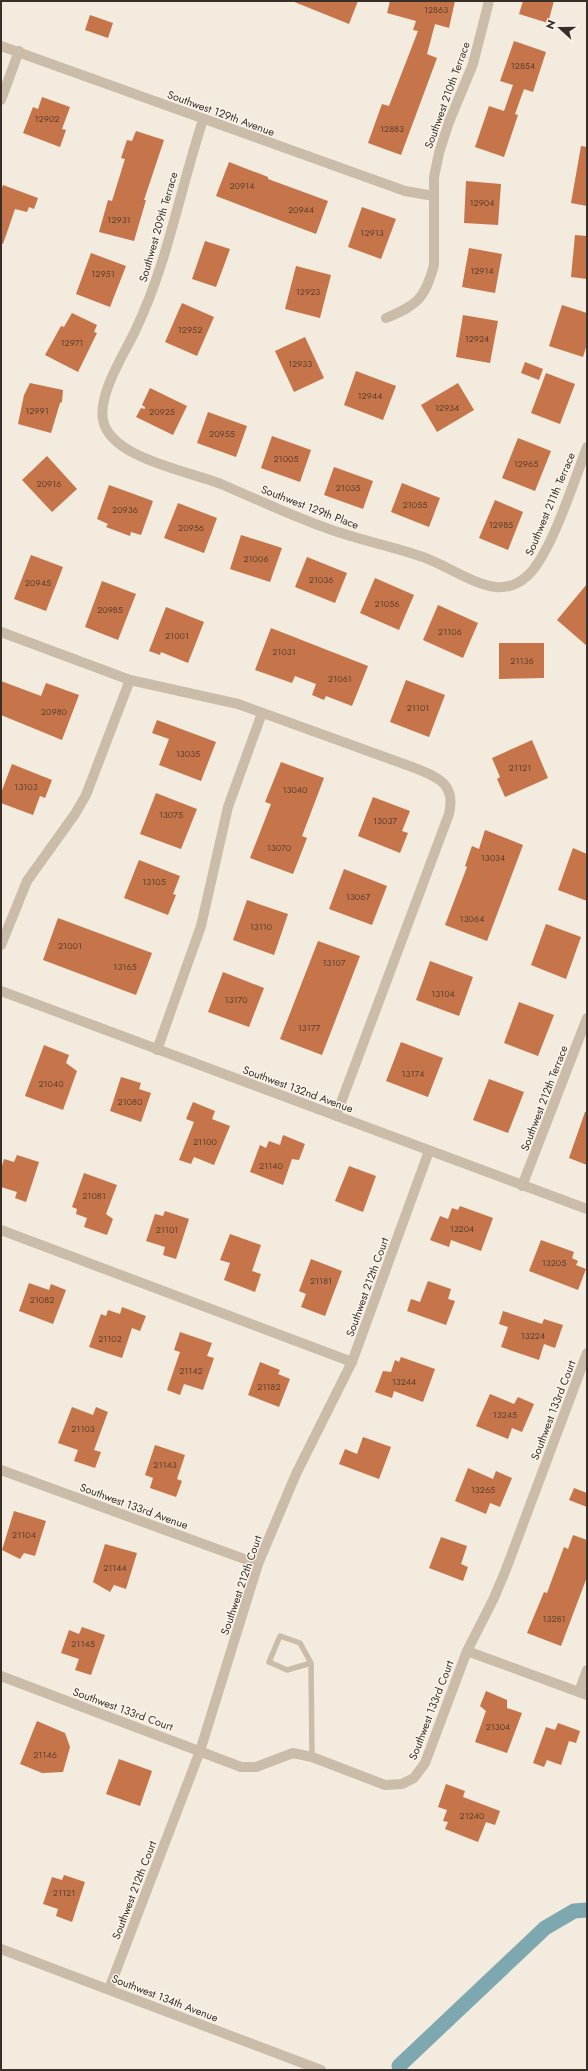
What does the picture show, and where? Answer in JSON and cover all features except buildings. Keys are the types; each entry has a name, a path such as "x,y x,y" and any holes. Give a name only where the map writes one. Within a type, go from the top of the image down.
{"street":[{"name":"Southwest 210th Terrace","path":"386,318 412,305 423,294 434,265 434,177 438,153 473,64 489,1"},
{"name":"Southwest 129th Avenue","path":"1,46 20,51 203,120 405,191 434,196"},
{"path":"1,100 20,51"},
{"name":"Southwest 209th Terrace","path":"105,428 102,417 104,399 142,316 162,265 203,120"},
{"name":"Southwest 129th Place","path":"105,428 116,443 130,452 213,482 316,525 421,556 490,586 505,587 515,584"},
{"name":"Southwest 211th Terrace","path":"515,584 526,577 541,561 587,446"},
{"path":"1,632 130,680 224,700 429,774 441,780 452,796 449,814 336,1116"},
{"path":"1,945 27,881 75,814 86,795 130,680"},
{"path":"158,1050 201,926 228,808 262,713"},
{"name":"Southwest 132nd Avenue","path":"1,991 587,1209"},
{"name":"Southwest 212th Terrace","path":"522,1186 587,1018"},
{"name":"Southwest 212th Court","path":"108,1989 200,1751 258,1564 296,1474 352,1362 429,1151"},
{"path":"1,1230 352,1362"},
{"name":"Southwest 133rd Court","path":"1,1676 241,1767 256,1767 292,1753 312,1757 385,1785 402,1784 414,1778 425,1763 467,1651 493,1600 505,1572 587,1353"},
{"name":"Southwest 133rd Avenue","path":"1,1470 258,1564"},
{"path":"467,1651 583,1693 587,1670"},
{"name":"Southwest 134th Avenue","path":"1,1949 321,2070"}],"lane":[{"path":"311,1663 287,1670 269,1662 280,1636 300,1643 311,1663 312,1757"}],"waterway":[{"path":"399,2066 545,1928 574,1911 587,1910"}]}
